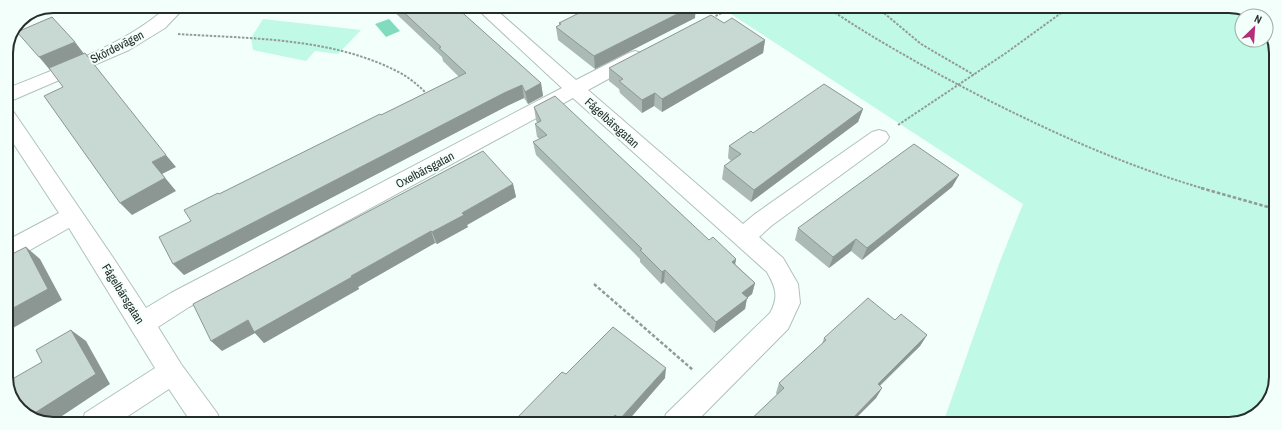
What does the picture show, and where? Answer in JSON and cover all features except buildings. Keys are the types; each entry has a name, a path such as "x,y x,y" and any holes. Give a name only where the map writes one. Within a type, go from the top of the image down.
{"street":[{"name":"Skördevägen","path":"13,94 123,46 159,24 171,13"},
{"name":"Fågelbärsgatan","path":"489,13 657,163 775,265 786,284 788,304 779,321 682,417"},
{"name":"Oxelbärsgatan","path":"142,324 180,300 653,48"},
{"name":"Fågelbärsgatan","path":"13,127 172,372 204,417"},
{"path":"743,238 763,220 879,137"},
{"path":"13,248 72,216"},
{"path":"103,417 172,372"}],"path":[{"path":"710,19 722,13"},
{"path":"835,13 853,26 890,48 959,86 1116,159 1210,191 1269,207"},
{"path":"884,13 921,44 974,75"},
{"path":"879,137 959,86 1035,34 1062,13"},
{"path":"146,32 276,42 313,46 353,54 381,63 405,75 430,98"},
{"path":"594,284 712,387"}],"shaded area":[{"path":"729,13 1229,13 1234,14 1234,48 1269,48 1269,382 1265,394 1255,407 1246,413 1234,417 945,417 999,264 1023,204"},
{"path":"263,19 361,30 338,54 315,51 306,61 253,50 251,38"},
{"path":"389,19 400,31 386,37 375,24"}]}
